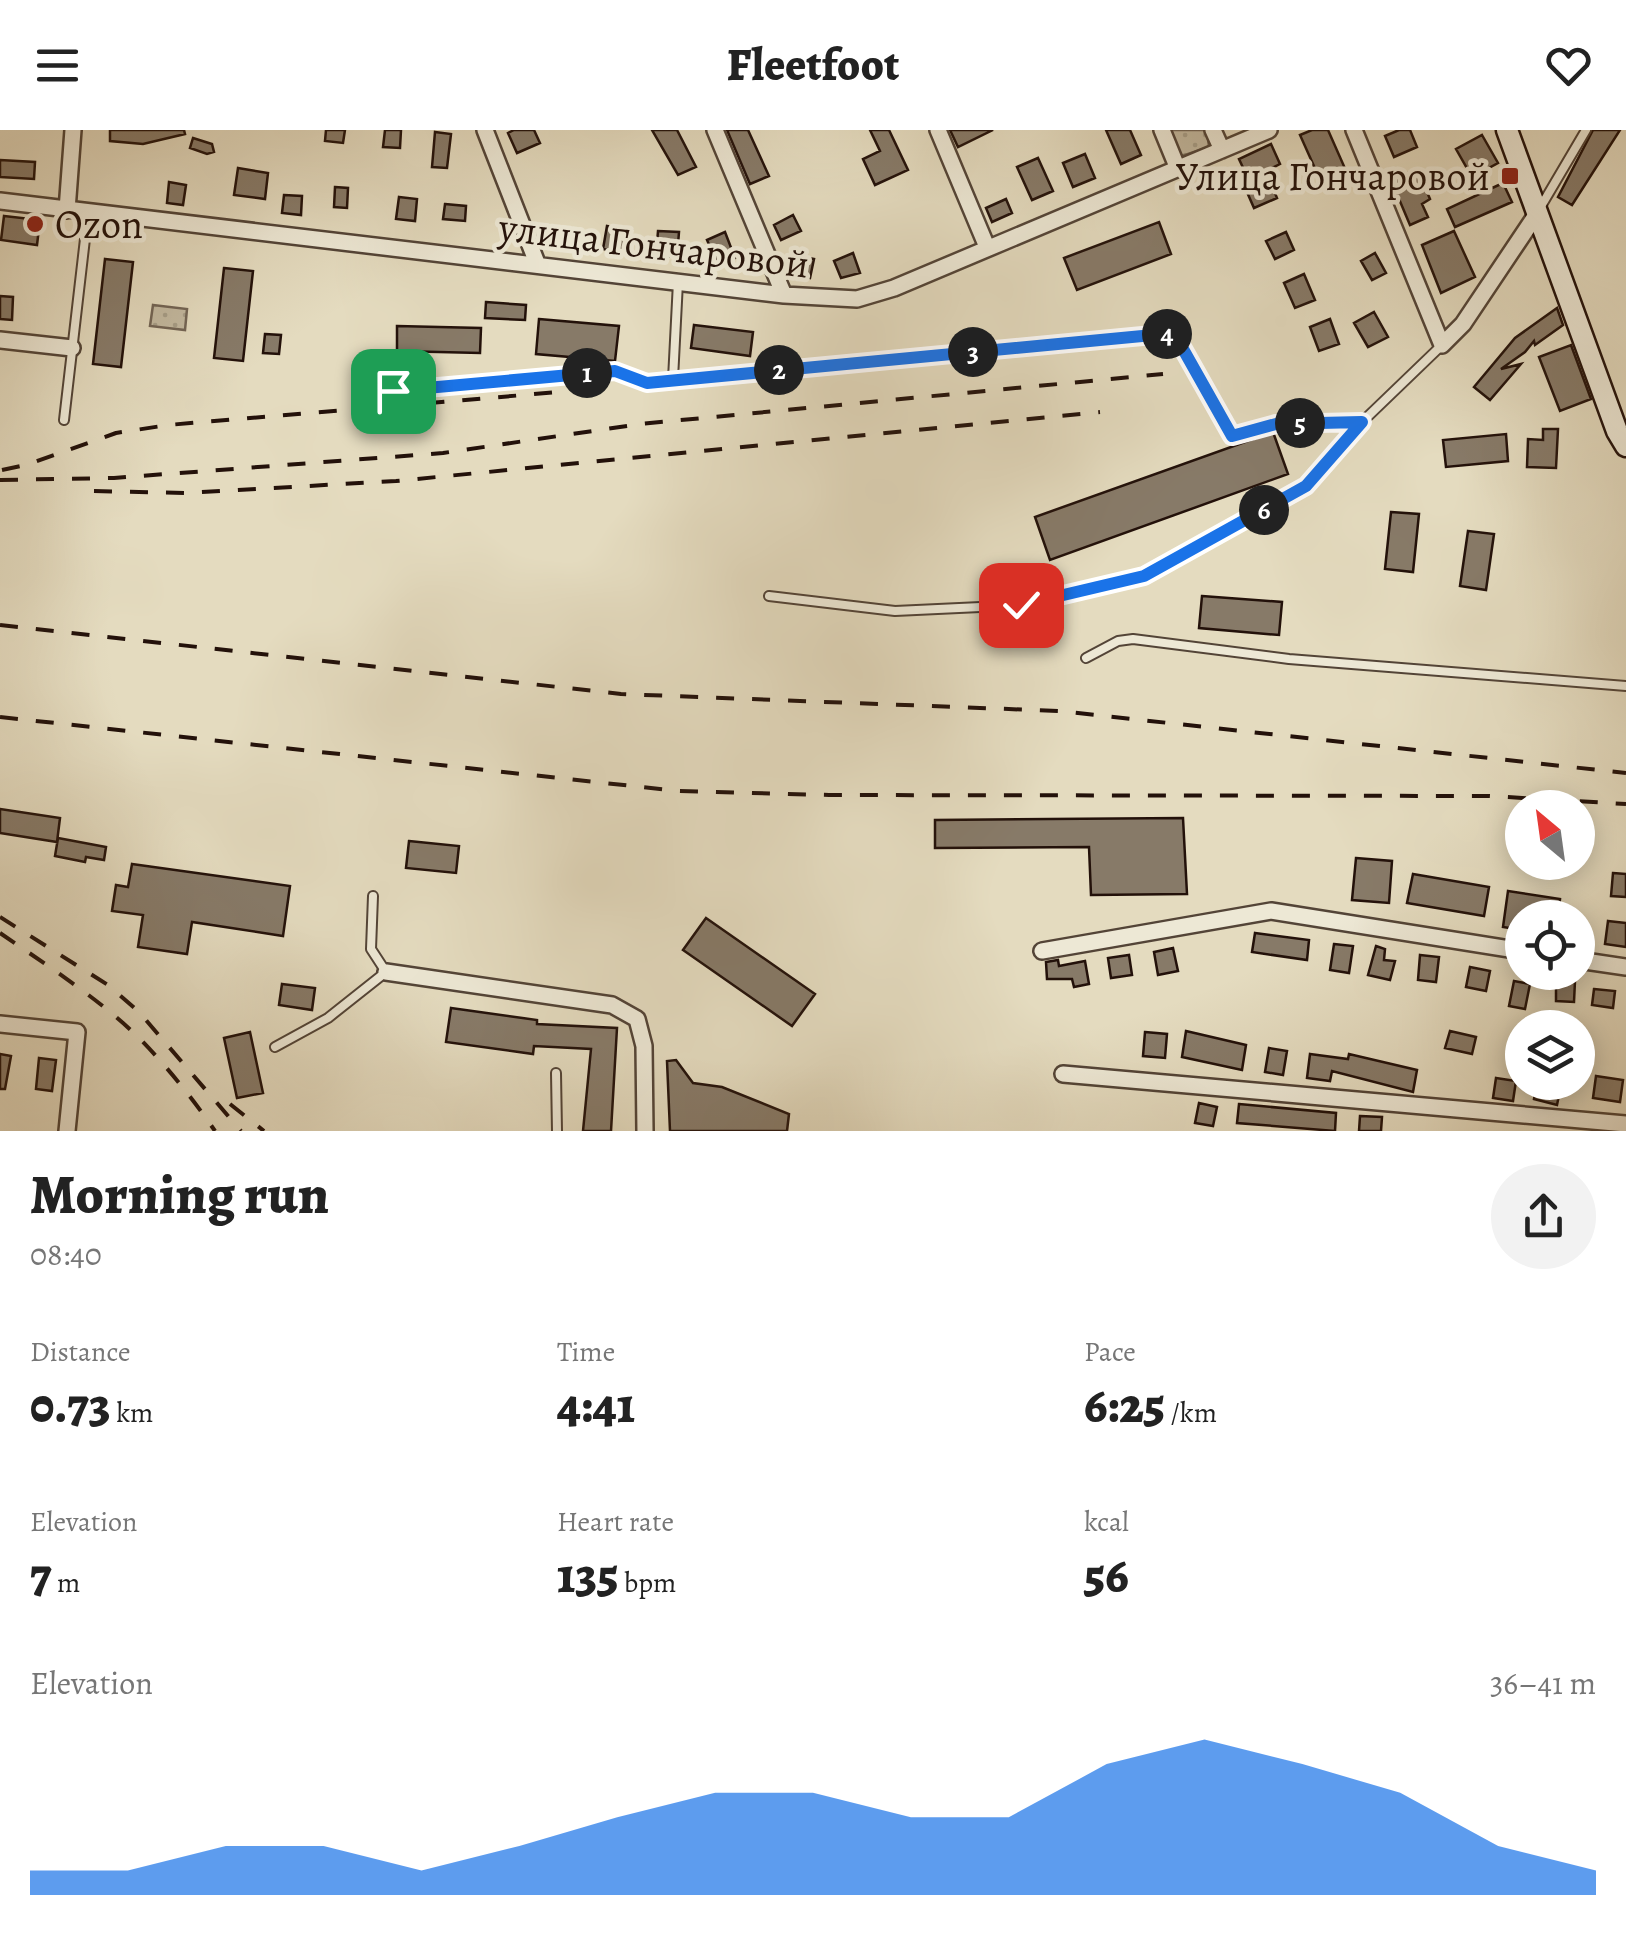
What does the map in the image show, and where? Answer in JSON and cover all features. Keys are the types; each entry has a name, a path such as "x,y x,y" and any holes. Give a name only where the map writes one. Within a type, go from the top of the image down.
{"main road":[{"path":"1506,130 1617,432 1626,446"}],"street":[{"path":"67,210 73,130"},
{"path":"485,130 538,263"},
{"path":"715,130 784,295"},
{"path":"938,130 988,247"},
{"path":"1162,130 1178,169"},
{"path":"1213,130 1222,150"},
{"name":"улица Гончаровой","path":"0,201 784,295 857,299 894,288 1269,130"},
{"path":"1354,130 1442,344 1463,324 1538,212"},
{"path":"0,340 72,348"},
{"path":"1042,951 1271,911 1505,948"},
{"path":"1595,962 1626,967"},
{"path":"386,972 612,1005 638,1019 644,1046 645,1131"},
{"path":"0,1024 77,1032 67,1131"},
{"path":"1062,1074 1626,1124"}],"lane":[{"path":"1538,212 1586,130"},
{"path":"64,420 88,212"},
{"path":"673,380 678,282"},
{"path":"393,391 615,371 647,383 1174,333 1232,436 1276,424 1362,422"},
{"path":"768,596 896,611 1021,605 1144,576 1306,486 1362,422 1442,344"},
{"path":"1086,658 1118,641 1133,638 1289,659 1626,686"},
{"path":"275,1047 328,1018 386,972 371,949 373,896"},
{"path":"556,1074 558,1131"}],"shaded area":[{"path":"1165,130 1207,130 1209,147 1182,156"},
{"path":"153,305 187,309 185,330 150,326"}],"building":[{"path":"110,130 184,130 185,134 143,144 110,141"},
{"path":"326,130 345,130 343,143 325,141"},
{"path":"385,130 401,130 400,148 383,147"},
{"path":"534,130 540,143 517,153 508,133"},
{"path":"652,130 677,130 696,167 678,175"},
{"path":"727,130 748,130 769,176 750,184"},
{"path":"870,130 889,130 908,170 875,185 863,159 880,151"},
{"path":"950,130 993,130 958,147"},
{"path":"1106,130 1130,130 1141,155 1121,164"},
{"path":"1328,130 1347,173 1322,184 1300,135"},
{"path":"1410,130 1417,147 1394,157 1385,136"},
{"path":"1593,130 1620,130 1572,205 1558,197"},
{"path":"435,132 451,134 447,168 432,167"},
{"path":"1482,135 1498,163 1472,177 1456,149"},
{"path":"193,138 212,144 214,152 207,154 190,148"},
{"path":"1271,144 1280,164 1266,171 1277,198 1254,208 1247,192 1253,189 1239,159"},
{"path":"1085,154 1095,178 1073,187 1063,163"},
{"path":"1038,158 1053,191 1032,200 1017,167"},
{"path":"0,160 35,162 34,179 0,177"},
{"path":"238,168 268,173 265,199 234,195"},
{"path":"1417,169 1430,199 1422,204 1428,217 1410,225 1391,180"},
{"path":"169,182 186,185 183,205 167,203"},
{"path":"1503,183 1512,202 1455,227 1447,209"},
{"path":"335,187 348,188 347,208 334,207"},
{"path":"284,195 302,196 301,215 282,213"},
{"path":"399,197 417,199 415,221 396,219"},
{"path":"1006,199 1012,213 992,222 986,208"},
{"path":"445,204 466,206 465,221 443,219"},
{"path":"793,215 801,231 781,240 774,225"},
{"path":"4,216 40,220 37,245 1,240"},
{"path":"1159,222 1171,254 1077,290 1064,258"},
{"path":"607,226 632,230 628,254 603,249"},
{"path":"658,231 679,232 677,257 656,256"},
{"path":"1454,231 1475,277 1441,293 1422,245"},
{"path":"725,232 735,258 718,265 707,240"},
{"path":"1286,232 1294,250 1275,259 1266,241"},
{"path":"853,253 860,273 841,278 834,261"},
{"path":"1375,253 1386,273 1372,280 1361,261"},
{"path":"794,255 814,259 810,278 790,273"},
{"path":"105,259 133,262 121,367 93,364"},
{"path":"224,268 253,271 243,361 214,358"},
{"path":"1304,274 1315,300 1295,308 1284,283"},
{"path":"0,296 13,297 12,320 0,319"},
{"path":"486,302 526,305 525,320 485,318"},
{"path":"1557,308 1563,325 1535,345 1534,341 1501,369 1521,364 1490,400 1474,387 1515,338"},
{"path":"1374,312 1388,337 1368,347 1354,323"},
{"path":"539,319 619,326 615,361 536,354"},
{"path":"1330,319 1339,344 1319,351 1310,327"},
{"path":"694,325 753,332 750,356 691,348"},
{"path":"397,326 481,328 480,353 397,351"},
{"path":"265,334 281,335 279,354 263,353"},
{"path":"1571,345 1591,399 1560,411 1539,357"},
{"path":"1543,429 1558,429 1556,468 1527,467 1528,439 1543,440"},
{"path":"1273,432 1288,474 1050,560 1035,517"},
{"path":"1506,434 1508,461 1446,467 1443,440"},
{"path":"1391,512 1419,514 1413,572 1385,569"},
{"path":"1468,531 1494,534 1486,590 1460,586"},
{"path":"1202,596 1282,602 1279,635 1199,628"},
{"path":"0,809 60,818 57,842 0,833"},
{"path":"1183,818 1187,894 1091,895 1089,847 935,848 935,820"},
{"path":"58,838 106,847 104,860 86,857 85,862 55,856"},
{"path":"409,841 459,846 456,873 406,868"},
{"path":"1356,858 1392,861 1389,903 1352,900"},
{"path":"132,864 290,886 283,936 192,922 187,954 138,947 143,915 112,911 116,885 128,887"},
{"path":"1613,873 1626,874 1626,897 1611,896"},
{"path":"1413,874 1489,887 1484,916 1407,903"},
{"path":"1508,891 1560,899 1560,900 1507,900"},
{"path":"706,918 815,994 792,1026 683,950"},
{"path":"1608,921 1626,923 1626,947 1605,944"},
{"path":"1255,933 1309,940 1307,960 1252,952"},
{"path":"1334,944 1353,946 1349,973 1330,970"},
{"path":"1376,946 1385,949 1384,960 1395,961 1390,980 1368,975"},
{"path":"1173,948 1178,971 1158,975 1154,952"},
{"path":"1129,955 1132,975 1111,978 1108,958"},
{"path":"1420,955 1439,957 1436,982 1418,980"},
{"path":"1058,960 1059,966 1085,961 1089,984 1074,987 1072,979 1047,979 1046,962"},
{"path":"1470,967 1490,971 1486,991 1466,987"},
{"path":"282,984 315,988 312,1010 279,1005"},
{"path":"1595,989 1615,991 1613,1008 1592,1005"},
{"path":"1512,990 1529,990 1525,1009 1509,1006"},
{"path":"1556,990 1575,990 1574,1002 1556,1001"},
{"path":"451,1008 537,1020 537,1024 617,1028 611,1131 583,1131 591,1049 534,1046 533,1054 446,1042"},
{"path":"1186,1031 1246,1045 1242,1070 1182,1057"},
{"path":"1450,1031 1476,1037 1472,1054 1445,1048"},
{"path":"250,1032 263,1093 237,1098 224,1038"},
{"path":"1145,1032 1167,1034 1165,1058 1143,1056"},
{"path":"1269,1048 1287,1051 1283,1075 1265,1072"},
{"path":"0,1054 11,1056 5,1089 0,1089"},
{"path":"1310,1054 1348,1059 1349,1054 1417,1070 1413,1092 1332,1071 1330,1081 1307,1078"},
{"path":"39,1058 56,1060 52,1091 36,1089"},
{"path":"676,1060 693,1083 722,1087 789,1114 787,1131 670,1131 667,1061"},
{"path":"1596,1076 1623,1080 1620,1102 1595,1098"},
{"path":"1496,1078 1505,1079 1505,1100 1493,1098"},
{"path":"1199,1103 1217,1107 1213,1126 1195,1123"},
{"path":"1239,1104 1336,1113 1335,1131 1237,1123"},
{"path":"1360,1116 1382,1117 1381,1131 1359,1131"}],"railway":[{"path":"0,480 114,478 443,453 640,424 1163,374"},
{"path":"2,470 116,433 168,425 559,392"},
{"path":"94,491 184,493 396,481 1100,412"},
{"path":"0,625 621,694 1059,711 1626,773"},
{"path":"0,717 678,791 829,795 1489,796 1626,804"},
{"path":"0,917 108,985 139,1012 241,1131"},
{"path":"0,933 127,1026 171,1073 215,1131"},
{"path":"230,1104 264,1131"}],"place":[{"name":"Улица Гончаровой","path":"1510,176"},
{"name":"Ozon","path":"35,224"}],"route":[{"path":"393,391 615,371 647,383 1174,333 1232,436 1276,424 1362,422 1306,486 1144,576 1021,605"}]}
